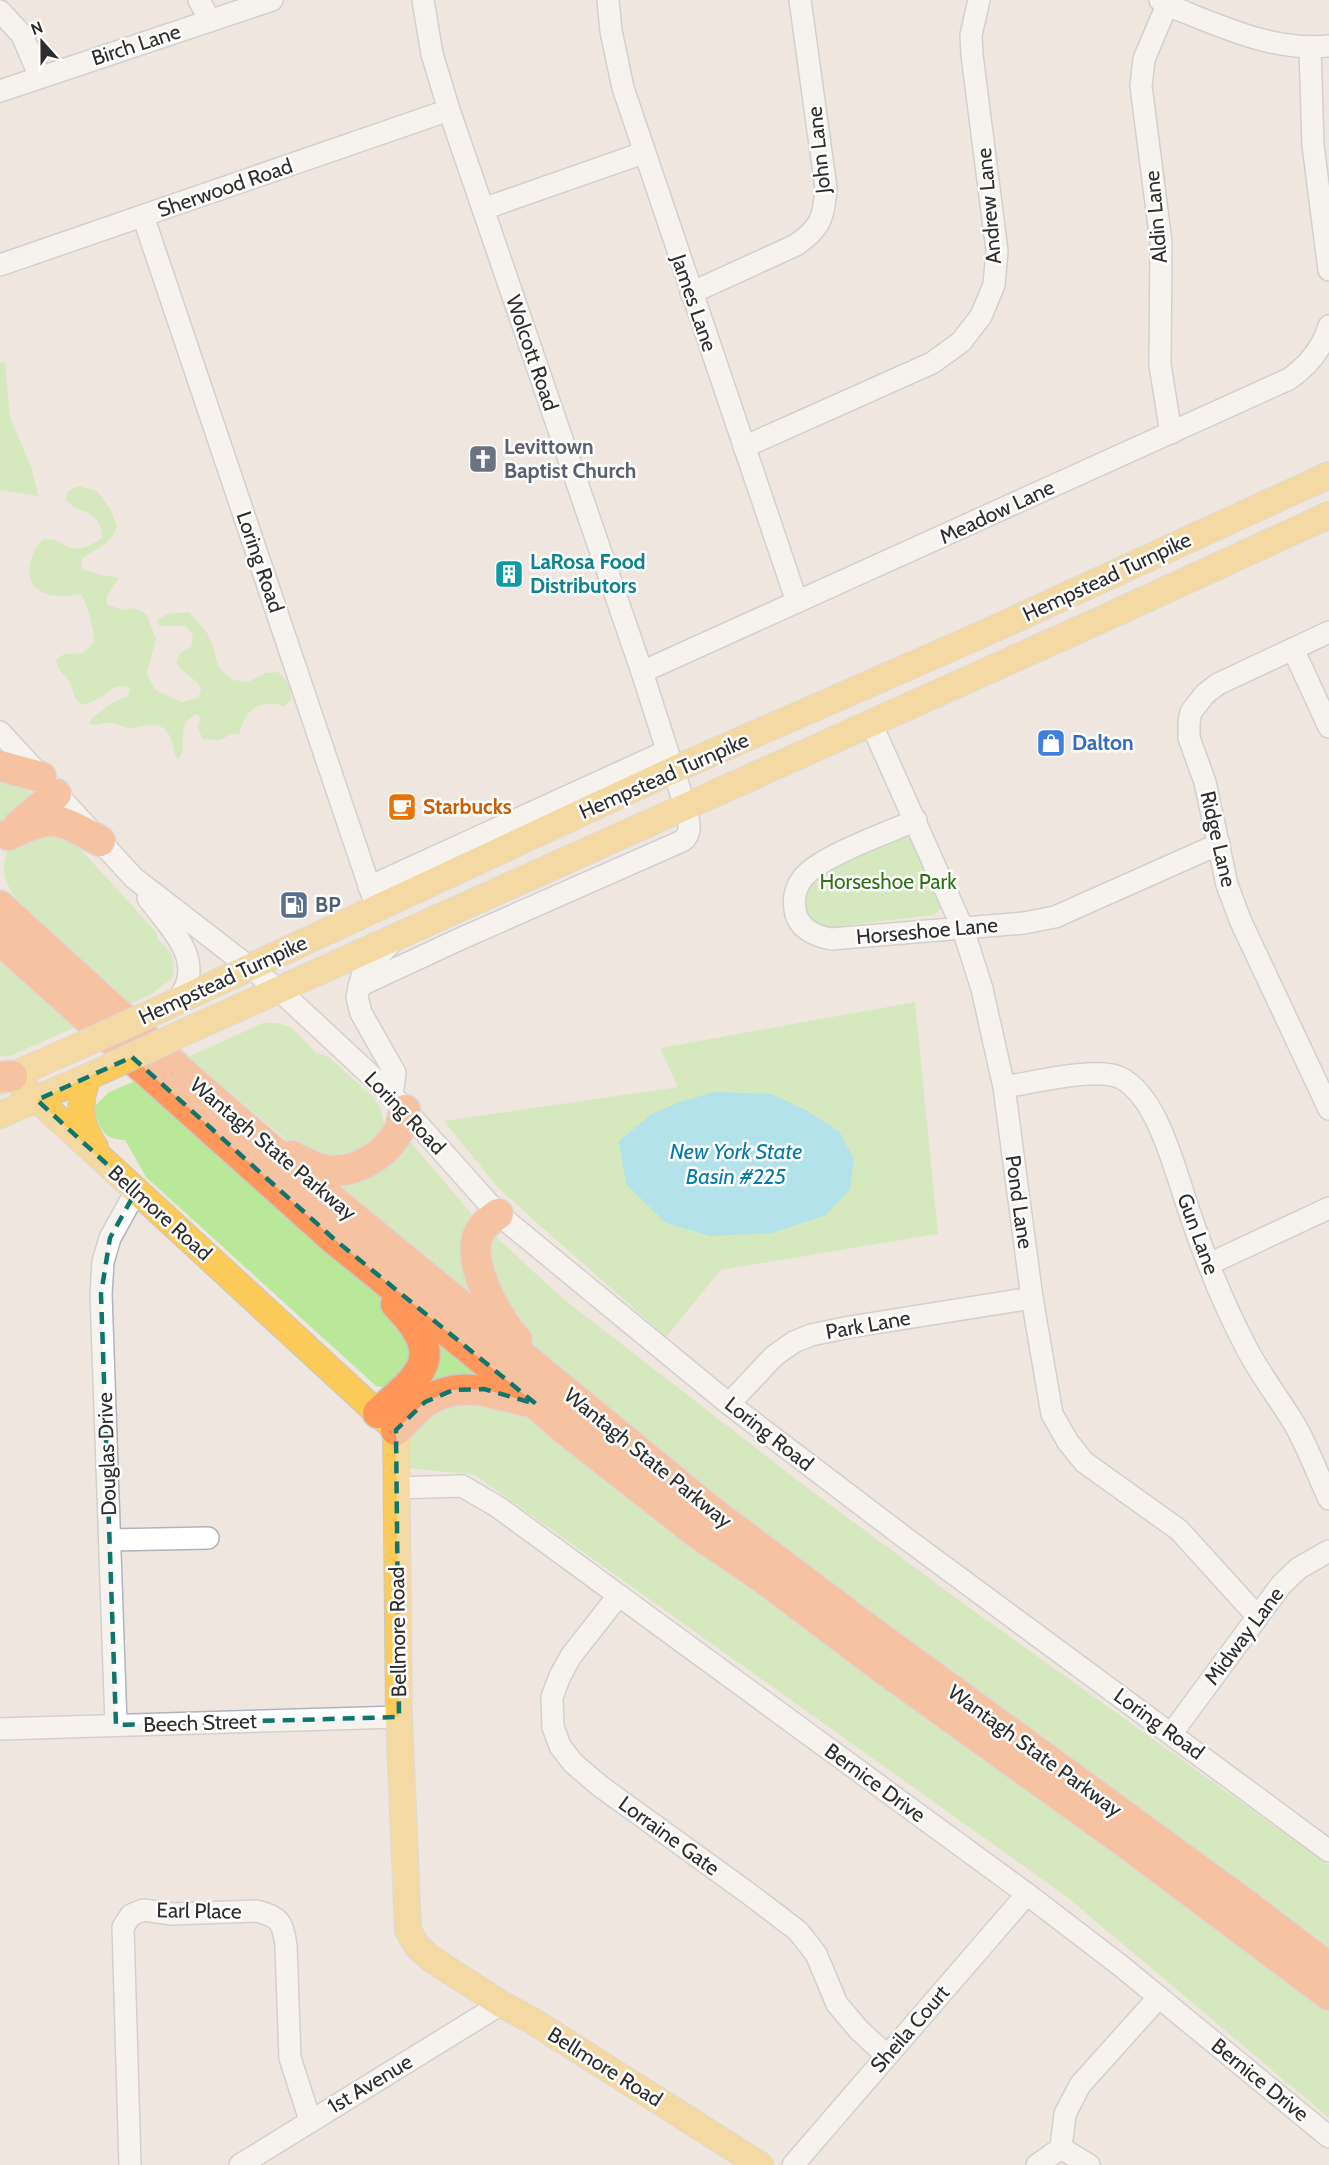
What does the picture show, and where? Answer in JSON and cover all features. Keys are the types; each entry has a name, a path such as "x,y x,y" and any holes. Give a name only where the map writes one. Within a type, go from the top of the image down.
{"highway":[{"path":"0,766 48,786 4,843"},
{"path":"4,843 37,822 58,820 100,841"},
{"name":"Wantagh State Parkway","path":"0,906 184,1074 548,1396 697,1533 763,1578 1329,1995"},
{"name":"Wantagh State Parkway","path":"0,940 334,1239 740,1533 1240,1900 1329,1968"},
{"path":"268,1147 324,1170 340,1171 361,1165 384,1150 400,1128 398,1102"},
{"path":"498,1214 482,1228 477,1238 475,1256 486,1288 505,1327 548,1396"},
{"path":"334,1239 413,1321 425,1351 423,1365 387,1422"},
{"path":"387,1422 453,1390 484,1389 548,1396"}],"main road":[{"name":"Hempstead Turnpike","path":"4,1078 251,968 373,898 670,761 985,633 1329,475"},
{"name":"Hempstead Turnpike","path":"0,1115 1128,608 1329,515"},
{"path":"94,1074 82,1096 82,1120 86,1134 109,1167"},
{"name":"Bellmore Road","path":"4,1078 37,1100 387,1422 396,1488 399,1717 408,1930 417,1946 430,1958 501,2004 531,2020 760,2165"}],"street":[{"path":"199,0 210,21"},
{"name":"Birch Lane","path":"0,91 272,0"},
{"name":"Wolcott Road","path":"423,0 432,54 449,110 642,672 685,806"},
{"name":"James Lane","path":"608,0 611,31 622,88 796,602"},
{"name":"John Lane","path":"691,293 796,245 809,236 821,220 825,208 826,188 800,0"},
{"name":"Andrew Lane","path":"744,447 932,363 961,342 981,316 994,285 997,251 972,55 971,35 979,0"},
{"path":"1163,3 1243,35 1319,47 1313,145 1329,270"},
{"name":"Aldin Lane","path":"1163,3 1144,59 1141,86 1161,242 1161,365 1171,433"},
{"path":"0,11 22,34 40,77"},
{"name":"Sherwood Road","path":"0,265 449,110"},
{"path":"483,209 643,153"},
{"name":"Loring Road","path":"143,216 373,898"},
{"name":"Meadow Lane","path":"642,672 1289,379 1312,359 1329,326"},
{"name":"Ridge Lane","path":"1329,632 1218,684 1205,694 1191,712 1189,722 1189,738 1205,782 1227,885 1241,922 1329,1109"},
{"path":"1293,649 1329,727"},
{"name":"Pond Lane","path":"871,723 963,929 982,989 1004,1087 1032,1298 1052,1414 1068,1442 1084,1462 1179,1530 1257,1616"},
{"path":"0,732 134,878 188,955 190,979 176,1002"},
{"name":"Hempstead Turnpike","path":"359,986 682,841 689,834 685,806"},
{"name":"Horseshoe Lane","path":"916,820 832,858 803,878 793,899 795,914 810,932 831,939 1024,923 1055,916 1219,843"},
{"name":"Loring Road","path":"134,878 279,990 398,1102 498,1214 729,1404 913,1544 1329,1851"},
{"path":"398,1102 395,1073 361,1013 357,997 363,972 401,934"},
{"name":"Gun Lane","path":"1004,1087 1101,1073 1119,1077 1134,1087 1146,1102 1170,1152 1198,1241 1216,1284 1249,1353 1296,1427 1329,1499"},
{"name":"Douglas Drive","path":"116,1725 101,1294 103,1262 110,1238 136,1191"},
{"path":"1209,1264 1329,1208"},
{"name":"Park Lane","path":"729,1404 774,1356 794,1342 811,1335 1032,1298"},
{"name":"Bernice Drive","path":"396,1488 462,1486 498,1508 1027,1894 1159,1997 1329,2137"},
{"path":"110,1540 208,1538"},
{"name":"Midway Lane","path":"1172,1733 1281,1585 1299,1568 1329,1551"},
{"name":"Lorraine Gate","path":"618,1596 571,1656 556,1686 552,1697 553,1727 560,1746 573,1763 600,1786 798,1931 816,1954 837,2004 859,2030 886,2055"},
{"name":"Beech Street","path":"0,1729 399,1717"},
{"name":"Sheila Court","path":"793,2165 1027,1894"},
{"name":"Earl Place","path":"130,2165 123,1927 131,1915 144,1910 173,1914 256,1911 279,1921 284,1929 286,1945 290,2058 310,2120"},
{"path":"1037,2165 1061,2148 1065,2114 1080,2085 1159,1997"},
{"name":"1st Avenue","path":"240,2165 501,2004"},
{"path":"1061,2148 1089,2165"}],"highlighted area":[{"path":"132,1057 334,1239 536,1404 484,1389 453,1390 425,1402 396,1430 399,1717 116,1725 101,1294 110,1238 136,1191 37,1100"}],"green space":[{"path":"5,362 10,417 32,469 38,496 0,490 0,363"},
{"path":"78,486 97,491 111,510 117,527 107,542 82,559 82,569 119,578 107,596 107,604 122,610 135,608 147,615 156,639 147,673 155,690 182,702 198,698 201,689 176,662 180,653 191,647 193,635 186,626 160,626 156,621 167,614 189,612 207,633 214,648 218,667 233,680 248,682 265,673 278,672 288,684 291,700 284,706 267,704 254,708 245,718 239,734 232,734 220,740 203,739 197,727 201,718 197,714 186,723 183,747 178,760 168,733 159,726 127,728 114,723 90,724 91,719 104,709 128,696 130,688 116,687 98,699 83,705 77,699 56,660 64,654 83,653 92,643 93,632 85,603 81,594 56,596 42,592 35,587 29,574 31,558 44,539 56,540 75,549 102,538 97,520 87,512 75,508 66,499 68,491"},
{"path":"0,777 31,792 37,800 0,826"},
{"path":"63,830 157,933 157,939 172,956 174,966 172,979 151,994 130,1004 107,980 99,985 56,936 21,903 8,885 4,872 5,860 16,838"},
{"name":"Horseshoe Park","path":"904,834 909,837 942,903 940,910 934,915 824,928 810,921 803,913 804,885 812,875"},
{"path":"0,962 83,1024 10,1056 0,1056"},
{"path":"915,1002 938,1234 721,1270 666,1337 500,1190 444,1121 678,1087 660,1048"},
{"path":"263,1023 278,1023 292,1028 316,1053 328,1056 374,1098 380,1107 384,1123 380,1135 367,1152 321,1163 293,1145 188,1057"},
{"path":"144,1077 403,1314 415,1352 405,1374 384,1388 376,1386 146,1177 125,1140 106,1135 100,1126 94,1107 109,1092"},
{"path":"406,1139 473,1218 477,1307 309,1170"},
{"path":"483,1236 495,1236 561,1297 801,1483 953,1596 1329,1865 1329,1952 758,1530 537,1352 504,1306"},
{"path":"430,1336 495,1379 419,1394"},
{"path":"442,1401 514,1405 803,1627 1280,1972 1329,2011 1329,2118 1067,1897 475,1475 407,1468 410,1438 418,1420"}],"water":[{"name":"New York State Basin #225","path":"714,1092 771,1094 804,1109 839,1131 854,1159 850,1189 826,1215 772,1233 710,1236 666,1223 626,1184 619,1141 652,1114 680,1102"}],"place":[{"name":"Levittown Baptist Church","path":"483,459"},
{"name":"LaRosa Food Distributors","path":"509,574"},
{"name":"Dalton","path":"1051,743"},
{"name":"Starbucks","path":"402,807"},
{"name":"BP","path":"294,905"}]}
